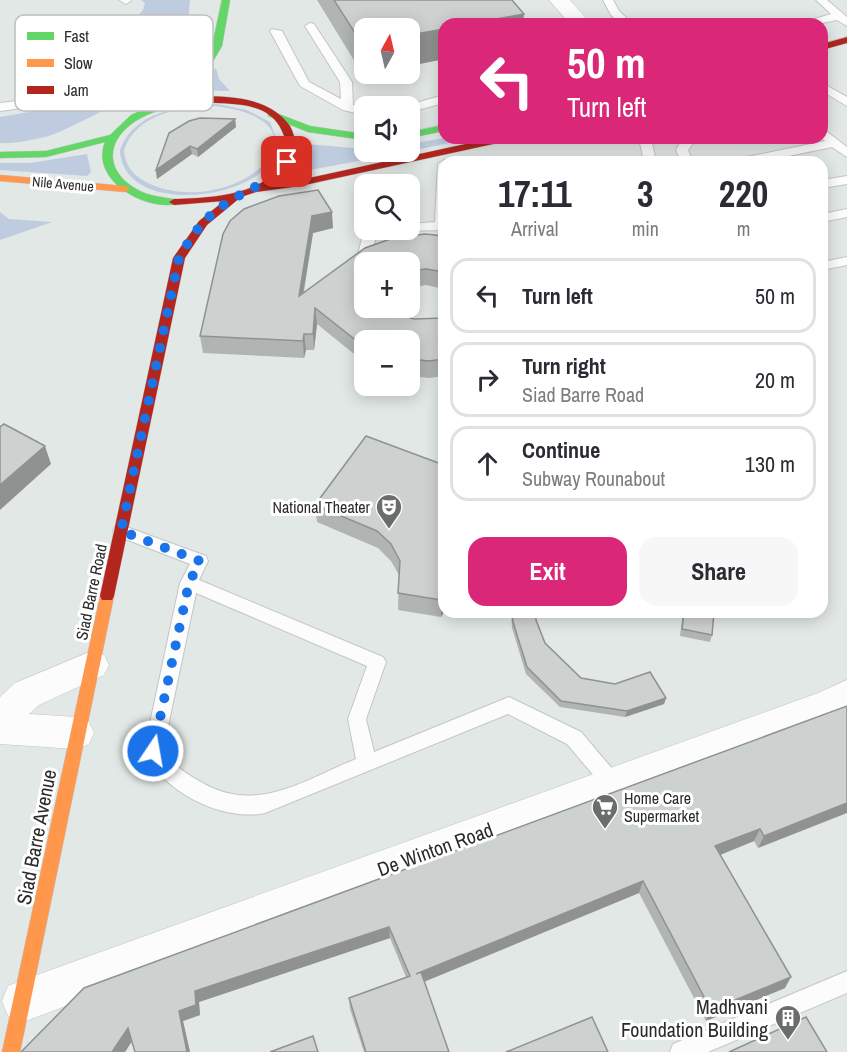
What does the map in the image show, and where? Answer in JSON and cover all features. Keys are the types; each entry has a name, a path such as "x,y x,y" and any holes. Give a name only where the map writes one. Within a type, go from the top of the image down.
{"main road":[{"path":"213,51 217,46 226,0"},
{"path":"828,45 847,40"},
{"path":"217,46 222,62"},
{"path":"237,89 288,131 291,151 279,172 255,190"},
{"path":"213,99 231,100 266,111 308,129 339,136 354,137"},
{"path":"145,111 127,123 112,137 106,149 105,160 109,172 126,189 153,200 196,204 236,197 255,190 438,160"},
{"path":"420,133 438,129"},
{"name":"Nile Avenue","path":"0,155 46,153 112,137"},
{"path":"453,156 489,144"},
{"name":"Nile Avenue","path":"0,178 126,189"},
{"name":"Siad Barre Road","path":"92,665 179,258 191,236 206,218 236,197"},
{"path":"153,200 166,215"},
{"path":"175,236 179,258"},
{"name":"Siad Barre Avenue","path":"10,1052 23,1001 76,733 92,665"}],"street":[{"path":"559,0 576,18"},
{"path":"0,720 27,694 92,665"},
{"name":"De Winton Road","path":"23,1001 830,704 847,695"},
{"path":"0,728 26,732 76,733"}],"lane":[{"path":"608,0 615,13 621,18"},
{"path":"821,0 841,14"},
{"path":"826,18 841,14"},
{"path":"310,26 346,82 346,107"},
{"path":"276,31 304,84 354,109"},
{"path":"828,90 847,102"},
{"path":"420,105 438,101"},
{"path":"0,107 15,105"},
{"path":"828,136 847,153"},
{"path":"828,144 836,142"},
{"path":"770,156 827,144"},
{"path":"828,183 847,180"},
{"path":"828,217 847,213"},
{"path":"420,227 438,226"},
{"path":"828,265 847,261"},
{"path":"121,531 200,561 189,583 153,751 160,765 190,787 220,800 257,806 508,705 574,738 613,784"},
{"path":"189,583 377,662 357,719 366,764"},
{"path":"681,1052 847,982"}],"shaded area":[{"path":"141,0 190,0 189,15 138,15 145,3"},
{"path":"216,68 219,79 230,91 213,91 213,70"},
{"path":"213,104 247,110 270,122 280,149 267,167 247,181 221,191 193,195 166,193 143,186 127,171 120,150 127,137 147,119 167,111 175,111 162,114 139,128 130,138 124,150 126,162 135,175 150,184 183,192 215,190 242,180 263,165 274,147 271,130 253,115"},
{"path":"35,111 102,111 45,137 0,143 0,117"},
{"path":"438,139 438,144 444,144 420,149 420,142"},
{"path":"307,144 354,148 354,162 298,172"},
{"path":"87,154 91,172 87,176 0,170 0,163 30,163"},
{"path":"0,212 9,219 52,222 0,240"}],"building":[{"path":"334,0 512,0 524,14 502,18 438,18 438,30 420,33 420,18 354,18 354,31"},
{"path":"200,118 235,119 197,149 190,146 156,170 169,133 189,121"},
{"path":"318,190 332,212 312,216 299,296 354,256 354,318 438,318 438,360 420,360 420,330 354,330 354,338 315,308 313,334 304,334 303,341 200,336 223,234 230,221 244,209 279,196"},
{"path":"420,235 438,235 438,271 420,270 420,252 360,252 387,240 420,240"},
{"path":"4,424 45,446 0,485 0,427"},
{"name":"National Theater","path":"366,436 438,463 438,600 398,593 400,561 391,544 377,531 315,505"},
{"path":"513,618 536,618 545,643 581,678 615,684 650,672 666,698 627,711 561,701 527,667"},
{"path":"683,618 713,618 712,635 682,629"},
{"path":"847,706 847,803 764,836 760,829 715,846 791,977 711,1010 643,881 416,974 421,972 449,1052 366,1052 349,998 410,976 389,927 195,991 196,1005 179,1011 187,1052 135,1052 128,1028 112,1052 21,1052 84,988"},
{"path":"592,1017 608,1052 506,1052"},
{"path":"806,1017 827,1052 729,1052"},
{"path":"313,1036 318,1052 270,1052"}],"traffic: fast":[{"path":"213,53 217,46 226,0"},
{"path":"147,111 134,117 115,134 109,144 108,165 126,187 148,198 174,202"},
{"path":"271,114 308,129 354,136"},
{"path":"420,133 438,129"},
{"path":"0,155 46,154 112,137"}],"traffic: slow":[{"path":"0,178 125,189"},
{"path":"11,1052 107,596"}],"traffic: jam":[{"path":"828,45 847,40"},
{"path":"174,202 217,199 259,187 283,170 293,149 285,127 268,111 232,100 213,99"},
{"path":"256,189 300,183 479,144"},
{"path":"107,596 179,258 203,223 236,197"}],"place":[{"name":"National Theater","path":"389,530"},
{"name":"Home Care Supermarket","path":"605,830"},
{"name":"Madhvani Foundation Building","path":"788,1041"}],"route":[{"path":"153,751 189,583 200,561 121,531 179,258 197,227 206,218 236,197 255,190 269,181 287,162"}]}
